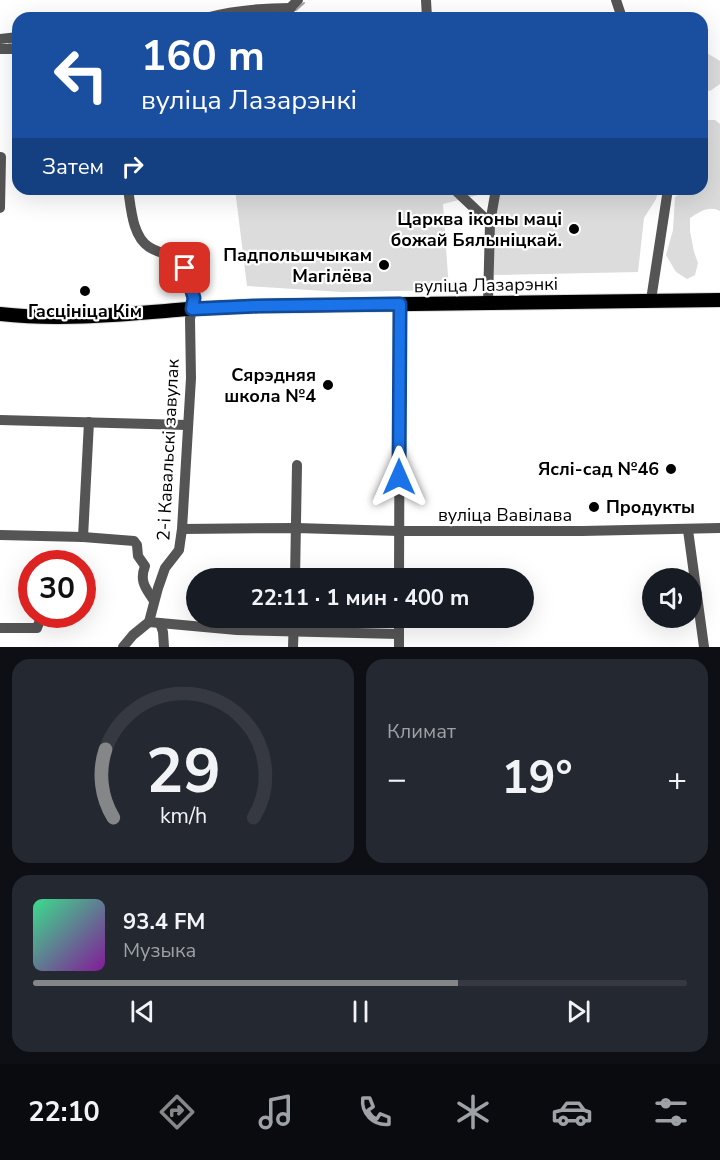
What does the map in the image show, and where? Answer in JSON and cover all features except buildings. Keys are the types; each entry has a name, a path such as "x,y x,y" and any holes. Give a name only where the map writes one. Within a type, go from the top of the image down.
{"main road":[{"name":"вуліца Лазарэнкі","path":"0,314 88,318 258,306 720,300"}],"street":[{"path":"241,12 277,8 295,9"},
{"path":"0,208 1,157"},
{"name":"2-і Кавальскі завулак","path":"129,195 134,224 146,245 186,260 185,268 194,298 190,319 191,378 182,529 179,550 165,568 154,601 155,622 163,632 164,647"},
{"path":"460,195 490,223"},
{"path":"488,303 490,223 495,195"},
{"path":"651,300 667,195"},
{"path":"399,568 400,304"},
{"path":"0,420 188,425"},
{"path":"83,537 89,422"},
{"path":"295,568 297,465"},
{"name":"вуліца Вавілава","path":"182,529 296,528 399,531 720,528"},
{"path":"688,530 704,647"},
{"path":"0,535 134,541 137,545 138,556 145,566 165,568"},
{"path":"145,566 142,580 154,601"},
{"path":"123,647 133,635 155,622 237,630 399,634"},
{"path":"0,628 18,628"},
{"path":"293,647 294,628"},
{"path":"399,628 399,647"}],"shaded area":[{"path":"708,54 720,61 720,84 708,90"},
{"path":"708,120 715,120 720,124 720,211 708,209 690,218 690,231 698,263 695,275 687,279 676,272 666,255 673,230 675,197 678,195 708,195"},
{"path":"236,195 478,195 443,204 449,290 342,292 247,286"},
{"path":"499,195 657,195 644,218 638,272 494,275 494,225"}],"waterway":[{"path":"296,10 304,3"}],"place":[{"name":"Царква іконы маці божай Бялыніцкай.","path":"574,229"},
{"name":"Падпольшчыкам Магілёва","path":"384,265"},
{"name":"Гасцініца Кім","path":"85,291"},
{"name":"Сярэдняя школа №4","path":"328,385"},
{"name":"Яслі-сад №46","path":"671,469"},
{"name":"Продукты","path":"594,507"}],"route":[{"path":"185,268 194,298 192,309 400,304 399,477"}]}
